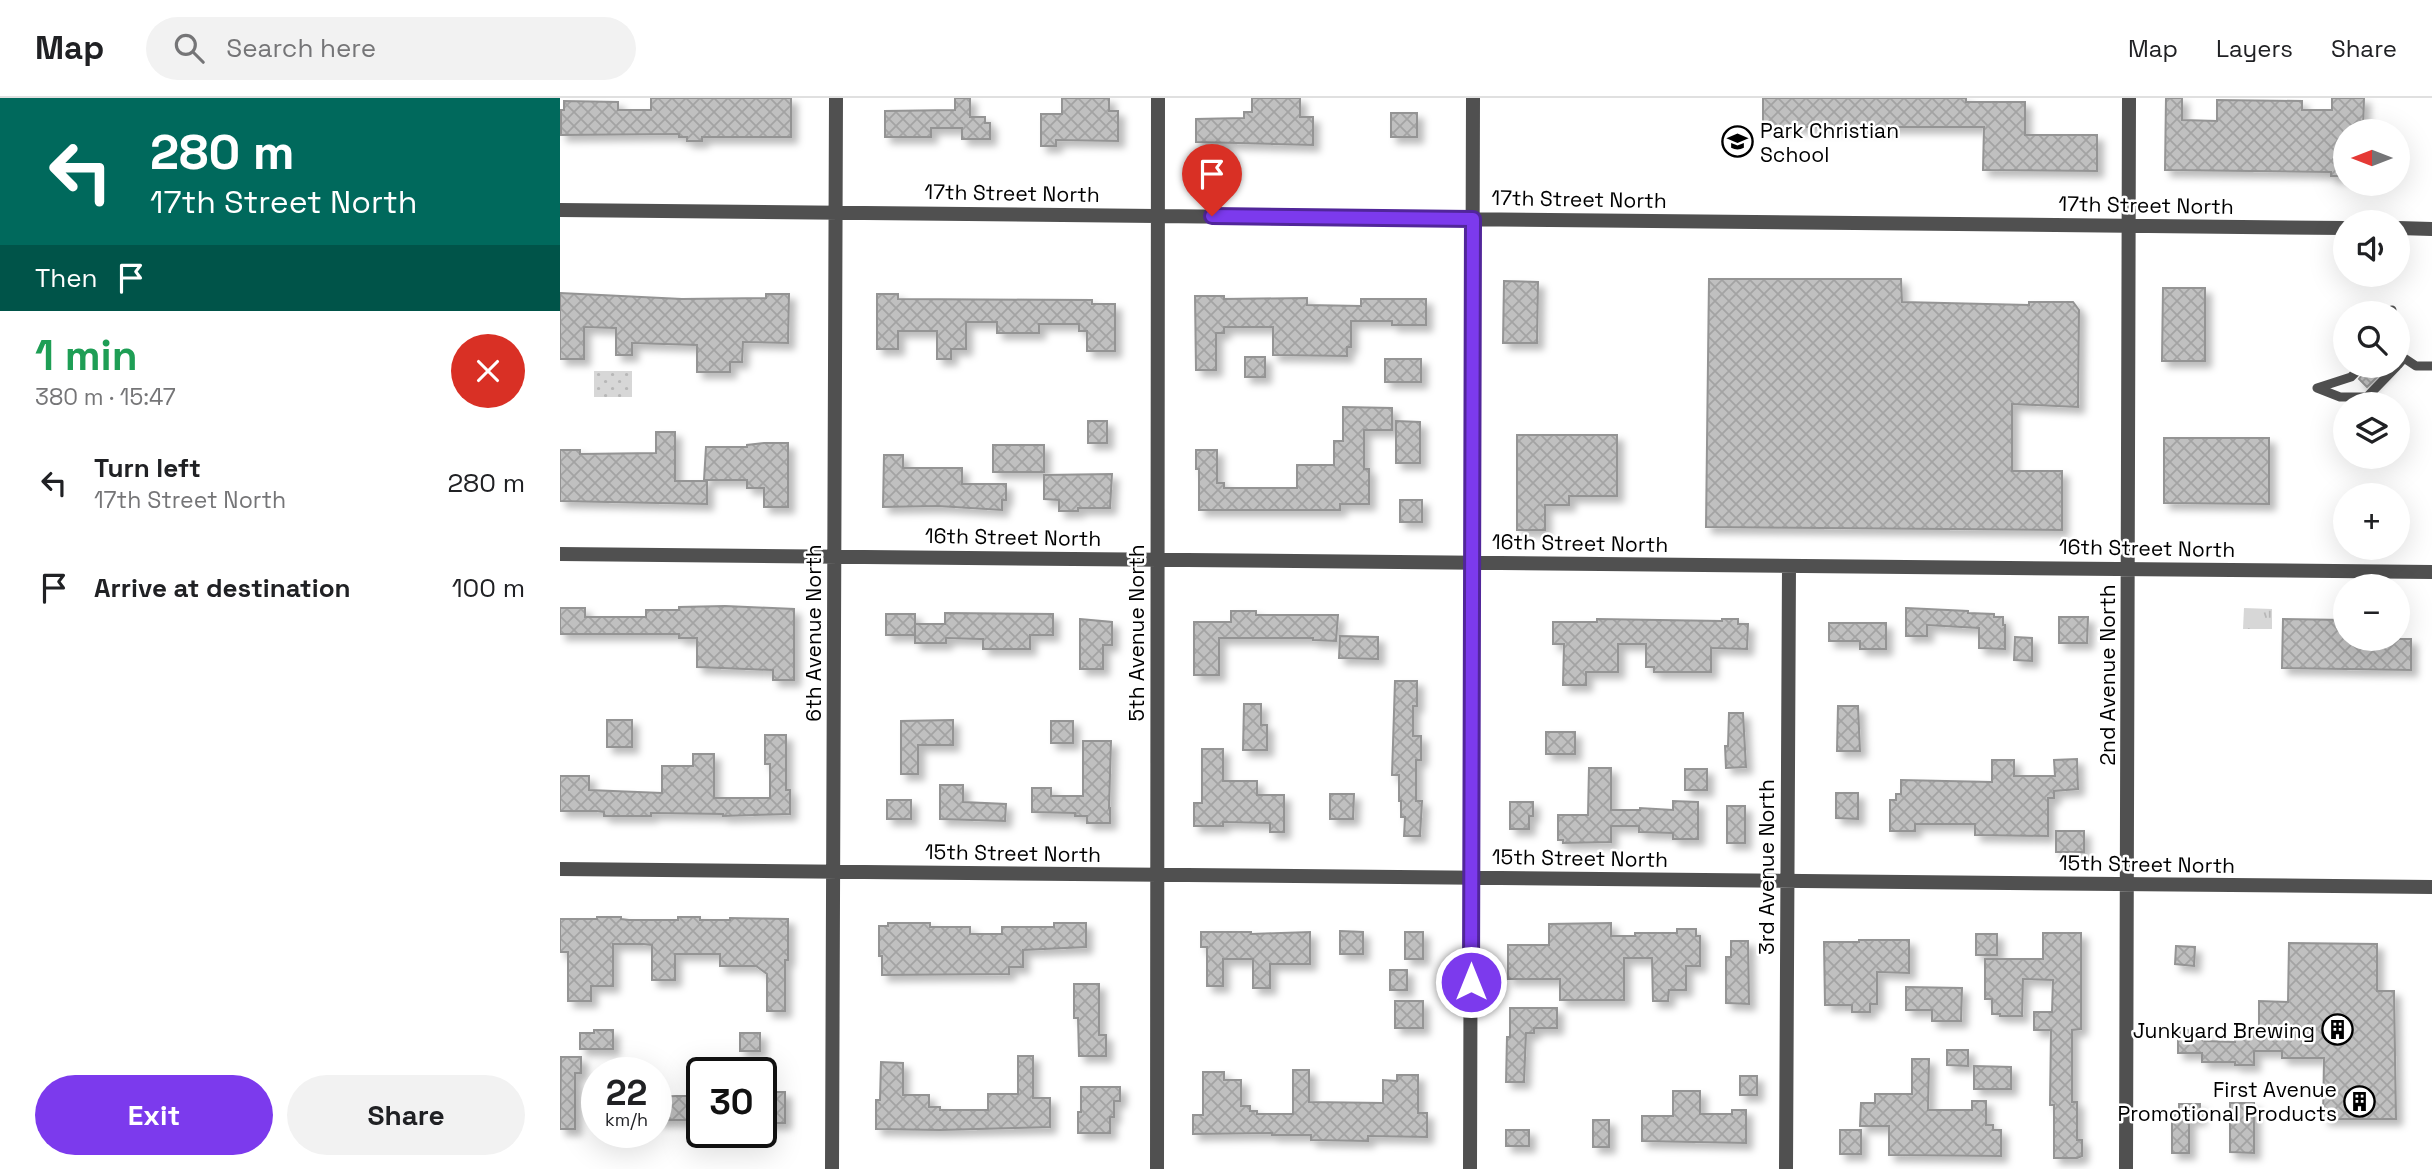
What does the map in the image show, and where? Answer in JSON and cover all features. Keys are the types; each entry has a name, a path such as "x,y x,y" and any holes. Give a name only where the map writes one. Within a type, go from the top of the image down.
{"street":[{"name":"6th Avenue North","path":"832,1169 836,98"},
{"name":"5th Avenue North","path":"1157,1169 1158,98"},
{"path":"1470,1169 1473,98"},
{"name":"2nd Avenue North","path":"2126,1169 2129,98"},
{"name":"17th Street North","path":"560,210 2333,228"},
{"path":"2410,228 2432,229"},
{"name":"16th Street North","path":"560,554 2432,572"},
{"name":"3rd Avenue North","path":"1786,1169 1789,566"},
{"name":"15th Street North","path":"560,869 2432,887"}],"lane":[{"path":"2410,362 2416,366 2432,366"},
{"path":"2348,378 2317,388 2340,397 2367,397 2385,378"}],"green space":[{"path":"594,371 632,371 632,397 594,397"},
{"path":"2244,608 2272,609 2272,629 2243,629"}],"building":[{"path":"651,98 791,98 791,137 702,137 702,141 687,141 687,137 679,137 679,134 561,135 561,110 564,110 564,101 618,102 618,110 651,110"},
{"path":"955,98 970,98 970,117 985,117 985,123 990,123 990,139 962,139 962,128 931,128 931,137 885,137 885,111 955,110"},
{"path":"1062,98 1109,98 1109,111 1118,111 1118,141 1056,140 1056,146 1041,146 1041,114 1062,114"},
{"path":"1252,98 1300,98 1300,117 1313,117 1313,145 1196,142 1196,119 1244,118 1244,112 1252,112"},
{"path":"1763,98 1966,98 1966,102 2025,102 2025,135 2097,135 2097,171 1983,170 1984,127 1763,127"},
{"path":"2166,98 2182,98 2182,120 2217,121 2217,100 2302,101 2302,110 2332,110 2332,98 2364,98 2363,119 2333,119 2333,176 2331,172 2165,170"},
{"path":"1391,113 1417,113 1417,137 1391,137"},
{"path":"1709,279 1901,279 1902,302 2029,305 2029,302 2073,302 2079,310 2078,407 2012,404 2012,471 2062,471 2062,530 1706,527"},
{"path":"1504,281 1538,282 1537,343 1503,343"},
{"path":"2163,288 2205,288 2205,361 2162,361"},
{"path":"560,293 682,299 766,298 766,294 789,294 788,343 743,342 742,362 730,362 730,372 697,372 697,345 632,343 632,355 616,355 616,328 584,327 584,359 560,359"},
{"path":"877,294 898,294 898,299 1092,300 1092,304 1115,304 1115,351 1087,351 1087,331 1079,331 1079,324 1039,324 1039,333 997,333 997,322 966,322 966,349 951,349 951,359 937,359 937,331 898,331 898,349 877,349"},
{"path":"1195,296 1224,296 1224,299 1307,298 1307,305 1361,306 1361,299 1426,299 1426,325 1392,325 1392,321 1351,321 1351,347 1347,347 1347,356 1273,355 1273,327 1224,327 1224,333 1216,333 1216,370 1196,370"},
{"path":"1245,357 1265,357 1265,377 1245,377"},
{"path":"1385,359 1421,359 1421,382 1385,382"},
{"path":"2360,378 2376,378 2367,387"},
{"path":"1343,407 1392,408 1392,430 1364,430 1364,469 1369,469 1369,504 1340,504 1340,510 1199,510 1196,450 1217,450 1217,483 1224,483 1224,488 1297,488 1297,465 1334,465 1334,441 1343,441"},
{"path":"1088,421 1107,421 1107,443 1088,443"},
{"path":"1396,421 1420,422 1420,463 1396,463"},
{"path":"656,432 675,432 675,481 707,481 707,504 560,501 560,450 580,450 580,454 656,453"},
{"path":"1517,435 1617,435 1617,496 1569,496 1569,505 1545,505 1545,530 1517,530"},
{"path":"2164,438 2269,438 2269,504 2164,503"},
{"path":"764,443 788,443 788,507 764,507 764,488 747,488 747,480 704,480 706,447 747,447"},
{"path":"993,445 1044,445 1044,472 993,472"},
{"path":"884,455 903,455 903,468 962,468 962,484 1006,484 1006,500 1002,500 1002,510 938,506 883,507"},
{"path":"1112,474 1110,508 1059,511 1059,500 1044,499 1044,475"},
{"path":"1400,500 1422,500 1422,522 1400,522"},
{"path":"725,606 794,609 794,680 773,680 773,670 697,667 697,638 679,638 679,634 560,634 560,608 585,608 585,617 646,617 646,610"},
{"path":"1906,608 1968,611 2003,617 2005,649 1979,648 1979,628 1927,625 1927,636 1906,636"},
{"path":"1231,611 1256,611 1256,615 1338,615 1336,641 1313,638 1219,638 1219,675 1194,675 1194,622 1231,622"},
{"path":"945,613 1053,614 1053,635 1030,635 1030,649 983,649 983,639 946,638 946,643 915,643 915,624 945,624"},
{"path":"886,614 915,614 915,635 886,635"},
{"path":"2059,617 2088,617 2087,643 2059,643"},
{"path":"1080,619 1112,622 1112,645 1103,645 1103,669 1080,669"},
{"path":"1597,619 1738,619 1738,624 1748,624 1747,649 1711,648 1711,672 1654,672 1654,667 1646,667 1646,644 1618,644 1618,672 1586,672 1586,685 1563,685 1564,644 1553,644 1553,622 1597,622"},
{"path":"2283,619 2333,620 2333,651 2410,651 2411,639 2411,670 2282,668"},
{"path":"1829,623 1886,623 1886,649 1860,649 1860,641 1829,641"},
{"path":"1340,636 1378,637 1378,659 1339,658"},
{"path":"2015,637 2032,638 2032,661 2014,660"},
{"path":"1395,681 1417,681 1417,706 1413,706 1413,736 1421,736 1421,760 1416,760 1416,801 1422,801 1420,836 1404,836 1405,817 1401,817 1399,775 1392,775"},
{"path":"1244,704 1261,704 1261,725 1267,725 1267,750 1243,750"},
{"path":"1838,706 1858,706 1860,751 1837,751"},
{"path":"1729,713 1743,713 1746,767 1726,768 1725,746 1728,746"},
{"path":"607,720 632,720 632,747 607,747"},
{"path":"953,720 953,745 918,745 918,774 901,774 901,721"},
{"path":"1051,721 1073,721 1073,743 1051,743"},
{"path":"1546,732 1575,732 1575,754 1546,754"},
{"path":"765,735 786,735 786,790 790,790 790,814 723,816 651,813 651,816 604,816 604,812 597,811 560,811 560,776 589,776 589,790 662,793 662,766 693,766 693,754 714,754 714,798 770,798 770,764 765,764"},
{"path":"1083,741 1111,741 1110,823 1087,823 1087,816 1075,816 1075,813 1032,812 1032,788 1051,788 1051,796 1083,796"},
{"path":"1202,749 1223,749 1223,781 1257,781 1257,795 1284,795 1284,832 1270,832 1270,823 1223,822 1223,826 1194,826 1194,803 1202,803"},
{"path":"2077,759 2078,789 2054,791 2054,798 2048,798 2048,836 1975,835 1975,824 1915,824 1915,831 1890,831 1890,800 1896,800 1896,794 1901,794 1901,780 1992,782 1992,760 2014,760 2014,776 2055,776 2054,760"},
{"path":"1589,768 1611,768 1611,810 1673,810 1673,801 1698,802 1698,839 1673,839 1673,833 1639,832 1639,826 1611,826 1611,842 1563,843 1563,840 1558,840 1558,815 1588,815"},
{"path":"1685,769 1707,769 1707,790 1685,790"},
{"path":"940,785 963,785 963,802 1006,804 1005,821 940,819"},
{"path":"1836,793 1858,793 1858,819 1836,818"},
{"path":"1330,794 1354,794 1353,819 1330,819"},
{"path":"887,800 911,800 911,819 887,819"},
{"path":"1510,802 1533,802 1529,829 1510,829"},
{"path":"1727,806 1745,806 1745,843 1727,843"},
{"path":"2056,831 2084,831 2084,852 2056,852"},
{"path":"621,917 629,920 678,920 678,917 700,917 700,920 788,919 785,1011 767,1011 767,974 756,966 720,966 720,954 675,954 675,980 652,980 652,945 643,944 613,944 613,986 591,986 591,1001 568,1001 568,952 560,952 560,919"},
{"path":"888,923 930,923 930,927 970,927 970,934 1002,934 1002,927 1054,927 1054,923 1086,923 1086,947 1023,950 1023,967 1009,967 1009,974 882,975 879,926 888,926"},
{"path":"1611,923 1611,936 1677,933 1677,929 1696,929 1696,936 1700,936 1700,966 1686,966 1686,990 1669,990 1668,1001 1653,1001 1652,958 1624,958 1624,1000 1560,1000 1560,979 1508,979 1508,945 1549,945 1549,924"},
{"path":"1340,931 1363,932 1363,954 1340,954"},
{"path":"1201,932 1310,932 1310,964 1270,964 1270,988 1253,988 1253,959 1223,959 1223,986 1207,986 1207,947 1201,947"},
{"path":"1405,932 1423,932 1423,959 1405,959"},
{"path":"2043,933 2081,933 2081,1029 2072,1030 2072,1102 2077,1102 2077,1140 2082,1140 2082,1156 2077,1158 2054,1158 2054,1105 2050,1105 2051,1030 2034,1030 2034,1012 2052,1012 2053,980 2023,979 2022,1016 1992,1014 1992,999 1985,999 1985,959 2043,959"},
{"path":"1976,934 1997,934 1997,955 1976,955"},
{"path":"1909,940 1909,973 1877,972 1877,1004 1870,1004 1870,1012 1852,1012 1852,1005 1825,1005 1824,942"},
{"path":"1731,941 1748,941 1749,1004 1726,1003 1726,957 1731,957"},
{"path":"2289,943 2377,944 2377,991 2394,991 2396,1119 2323,1119 2324,1058 2282,1058 2282,1051 2254,1051 2254,1065 2235,1065 2235,1062 2202,1062 2202,1053 2178,1053 2178,1030 2205,1030 2205,1041 2235,1042 2235,1037 2248,1037 2248,1030 2259,1030 2259,1001 2288,1002"},
{"path":"2176,946 2195,947 2194,966 2175,964"},
{"path":"1390,970 1407,970 1407,990 1390,990"},
{"path":"1074,984 1099,984 1099,1035 1106,1035 1106,1056 1079,1056 1078,1018 1074,1018"},
{"path":"1906,987 1962,988 1961,1021 1932,1021 1932,1010 1906,1010"},
{"path":"1395,1001 1423,1001 1423,1028 1395,1028"},
{"path":"1510,1008 1557,1008 1557,1028 1534,1028 1534,1033 1526,1033 1524,1082 1506,1082"},
{"path":"594,1030 613,1030 613,1049 580,1049 580,1033 594,1033"},
{"path":"740,1033 760,1033 760,1051 740,1051"},
{"path":"1947,1050 1968,1050 1968,1066 1947,1065"},
{"path":"1018,1056 1033,1056 1033,1098 1050,1098 1050,1127 876,1129 876,1100 880,1100 881,1062 903,1063 903,1095 929,1095 929,1107 940,1107 940,1110 988,1110 988,1094 1018,1094"},
{"path":"561,1057 581,1057 581,1073 575,1073 575,1129 560,1129"},
{"path":"1912,1059 1929,1059 1928,1110 1972,1110 1972,1101 1986,1101 1986,1125 1993,1125 1993,1130 2001,1130 2001,1156 1889,1155 1889,1126 1860,1126 1861,1103 1875,1103 1875,1094 1912,1094"},
{"path":"1974,1066 2011,1067 2011,1089 1974,1089"},
{"path":"1293,1070 1309,1070 1309,1102 1383,1103 1383,1080 1397,1081 1397,1075 1418,1075 1418,1113 1427,1113 1427,1137 1368,1136 1368,1141 1311,1140 1311,1135 1272,1133 1193,1134 1193,1115 1203,1115 1203,1072 1224,1072 1224,1080 1241,1080 1241,1106 1250,1106 1250,1111 1257,1111 1257,1114 1293,1114"},
{"path":"1740,1076 1757,1076 1757,1095 1740,1095"},
{"path":"1081,1087 1120,1087 1120,1101 1114,1101 1114,1117 1110,1117 1110,1133 1078,1133"},
{"path":"1673,1091 1700,1091 1700,1114 1732,1114 1732,1110 1746,1110 1746,1143 1642,1141 1642,1116 1673,1116"},
{"path":"777,1092 785,1092 785,1123 777,1123"},
{"path":"672,1096 686,1096 686,1120 672,1120"},
{"path":"2230,1103 2254,1103 2254,1153 2230,1152"},
{"path":"2179,1104 2200,1104 2200,1119 2189,1119 2189,1153 2172,1153 2172,1118 2174,1113 2179,1113"},
{"path":"1593,1120 1609,1120 1609,1147 1593,1147"},
{"path":"1506,1130 1529,1130 1529,1146 1506,1146"},
{"path":"1840,1130 1861,1130 1861,1154 1840,1154"}],"place":[{"name":"Park Christian School","path":"1737,142"},
{"name":"Junkyard Brewing","path":"2338,1030"},
{"name":"First Avenue Promotional Products","path":"2360,1101"}],"route":[{"path":"1212,216 1473,219 1471,982"}]}
